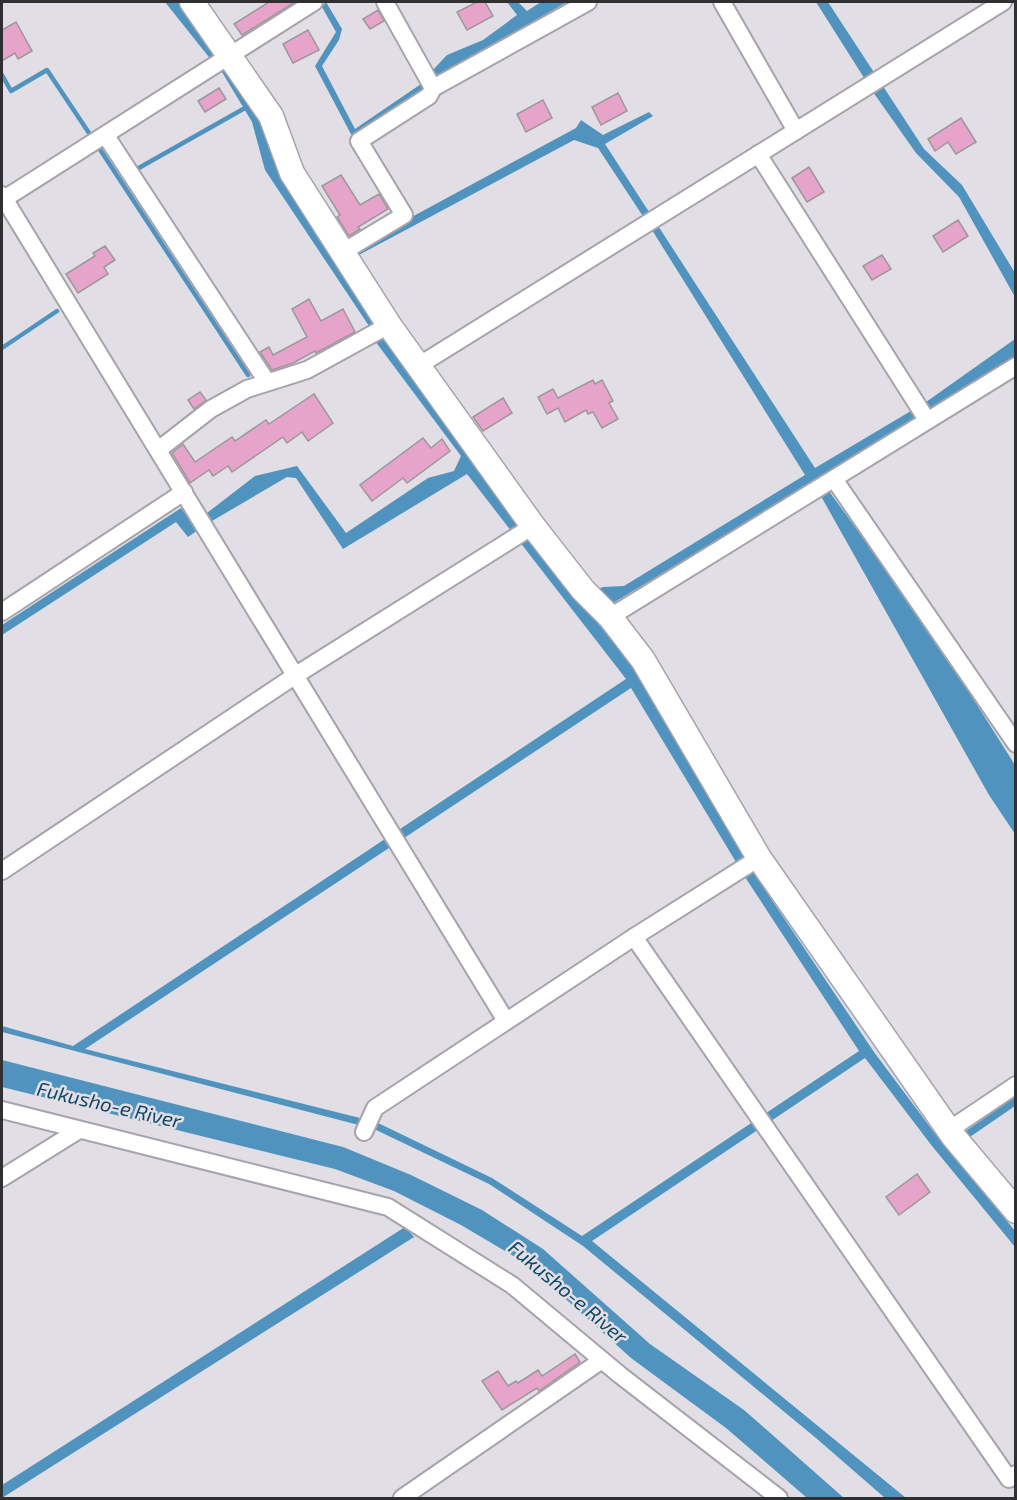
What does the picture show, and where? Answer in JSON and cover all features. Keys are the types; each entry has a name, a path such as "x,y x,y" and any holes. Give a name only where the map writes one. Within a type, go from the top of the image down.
{"street":[{"path":"192,2 231,55 271,116 292,173 388,326 533,526 643,660 759,858 949,1130 1016,1211"},
{"path":"314,2 106,136 3,197 506,1021"},
{"path":"386,2 433,88"},
{"path":"341,253 404,215 359,141 429,96 433,88 588,2"},
{"path":"722,2 796,131"},
{"path":"418,366 1003,2"},
{"path":"106,136 267,382"},
{"path":"758,154 927,420"},
{"path":"158,450 211,409 247,389 307,370 388,326"},
{"path":"597,604 825,484 1016,366"},
{"path":"825,484 1016,744"},
{"path":"2,612 184,492"},
{"path":"2,871 296,675 533,526"},
{"path":"364,1132 375,1108 634,937 759,858"},
{"path":"634,937 1009,1479 1016,1474"},
{"path":"949,1130 1016,1085"},
{"path":"2,1110 388,1207 512,1285 602,1360 779,1498"},
{"path":"2,1178 79,1130"},
{"path":"402,1498 602,1360"}],"water":[{"path":"165,2 179,2 219,56 212,61"},
{"path":"326,2 342,29 339,40 322,66 355,129 421,84 425,88 353,138 315,66 336,32 322,7"},
{"path":"507,2 518,2 527,11 541,2 567,2 434,78 432,71 447,55 483,40 517,15"},
{"path":"816,2 828,2 924,149 962,185 1015,273 1015,297 959,197 916,153 873,92"},
{"path":"229,67 261,118 277,170 377,324 371,329 265,170 252,122 222,72"},
{"path":"649,112 653,116 605,144 815,468 926,402 1015,339 1015,359 821,477 828,490 924,621 1015,765 1015,834 989,795 813,482 613,603 602,599 588,607 592,616 640,675 755,875 874,1052 942,1143 1016,1232 1015,1247 932,1146 865,1058 592,1241 906,1498 885,1498 816,1438 583,1246 489,1184 374,1129 2,1032 2,1026 73,1046 626,679 467,474 343,549 296,478 287,477 212,521 207,513 255,476 297,466 346,533 428,478 454,471 461,456 375,341 381,336 387,337 562,583 576,597 603,587 624,586 805,475 598,148 574,140 357,256 354,251 408,219 576,128 581,120 603,135","holes":["631,688 745,877 859,1051 582,1236 492,1178 376,1122 85,1049"]},
{"path":"181,508 198,530 188,537 176,522 2,635 2,625"},
{"name":"Fukusho-e River","path":"2,1060 343,1147 411,1175 482,1210 543,1249 650,1344 744,1410 844,1498 807,1498 726,1428 631,1358 527,1264 461,1225 394,1191 335,1169 2,1087"},
{"path":"1015,1097 1015,1106 967,1139 963,1133"},
{"path":"405,1227 414,1237 2,1498 2,1485"}],"building":[{"path":"269,2 295,2 242,35 234,24"},
{"path":"477,2 485,2 493,16 467,30 457,12"},
{"path":"378,10 384,21 370,29 363,19"},
{"path":"16,22 32,51 18,59 15,53 2,61 2,30"},
{"path":"308,30 319,50 293,63 283,44"},
{"path":"219,88 226,99 205,112 198,101"},
{"path":"618,93 627,111 601,125 592,107"},
{"path":"543,100 552,118 526,132 517,114"},
{"path":"961,118 976,142 956,154 948,142 935,151 928,139"},
{"path":"809,167 824,192 807,202 792,178"},
{"path":"341,175 360,205 379,194 388,209 358,227 360,229 349,236 337,217 340,215 322,186"},
{"path":"958,220 968,236 943,252 933,236"},
{"path":"105,246 115,260 104,267 108,274 78,293 66,274 95,256 93,253"},
{"path":"882,255 891,269 872,280 863,266"},
{"path":"309,299 321,321 343,309 355,332 316,353 315,351 293,363 272,370 260,352 269,347 273,355 307,337 292,309"},
{"path":"593,380 595,384 602,380 613,401 609,403 618,419 602,428 593,412 588,414 586,410 565,422 558,408 547,414 538,397 553,389 558,398"},
{"path":"200,392 206,400 194,409 188,400"},
{"path":"314,394 333,423 308,441 302,432 287,443 283,437 232,472 228,466 213,476 209,470 190,483 172,453 183,444 195,462 232,437 235,441 266,420 269,424"},
{"path":"503,398 512,413 483,431 473,417"},
{"path":"423,438 431,448 442,439 450,451 407,483 403,478 372,501 360,485"},
{"path":"917,1174 930,1192 899,1215 886,1197"},
{"path":"575,1354 580,1362 539,1391 537,1388 502,1410 482,1381 498,1371 508,1386 516,1381 518,1383 538,1370 542,1376"}],"waterway":[{"path":"2,75 11,91 47,70 91,136"},
{"path":"137,169 245,108"},
{"path":"99,148 248,375"},
{"path":"2,348 57,311"}]}
